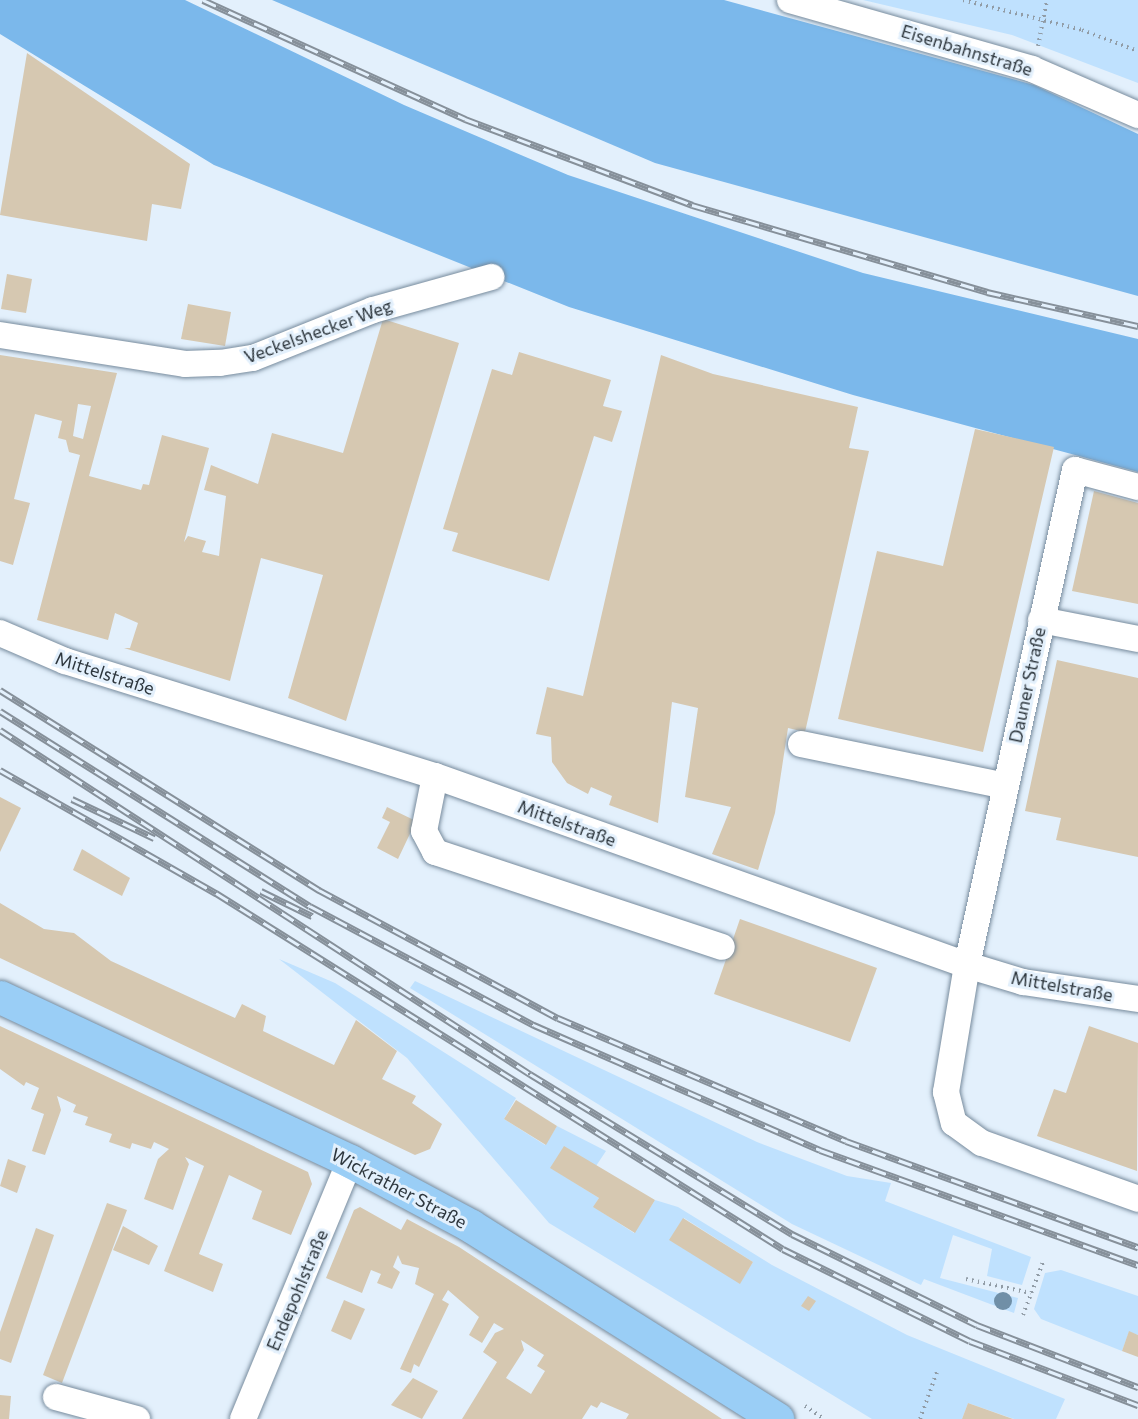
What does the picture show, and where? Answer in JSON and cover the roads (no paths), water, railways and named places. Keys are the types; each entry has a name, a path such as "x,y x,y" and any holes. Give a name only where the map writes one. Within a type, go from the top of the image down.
{"main road":[{"name":"Wickrather Straße","path":"0,997 350,1161 471,1226 777,1419"}],"street":[{"name":"Eisenbahnstraße","path":"790,0 1032,69 1138,115"},
{"name":"Veckelshecker Weg","path":"0,335 184,364 220,363 253,358 373,310 491,277"},
{"name":"Dauner Straße","path":"1138,487 1075,470 967,965 946,1092 954,1123 982,1143 1138,1199"},
{"path":"1041,620 1138,639"},
{"name":"Mittelstraße","path":"0,633 65,661 435,776 967,965 1023,982 1138,999"},
{"path":"801,744 1005,786"},
{"path":"435,776 424,831 435,852 722,946"},
{"name":"Endepohlstraße","path":"243,1419 350,1161"},
{"path":"56,1397 137,1419"}],"railway":[{"path":"203,0 465,119 692,205 987,292 1138,326"},
{"path":"0,690 319,890 558,1018 846,1141 1138,1247"},
{"path":"0,711 310,906 534,1025 820,1150 1138,1265"},
{"path":"0,730 530,1074 792,1234 977,1325 1138,1387"},
{"path":"0,770 216,893 783,1249 970,1341 1138,1405"},
{"path":"72,799 154,838"},
{"path":"261,891 312,916"}]}
